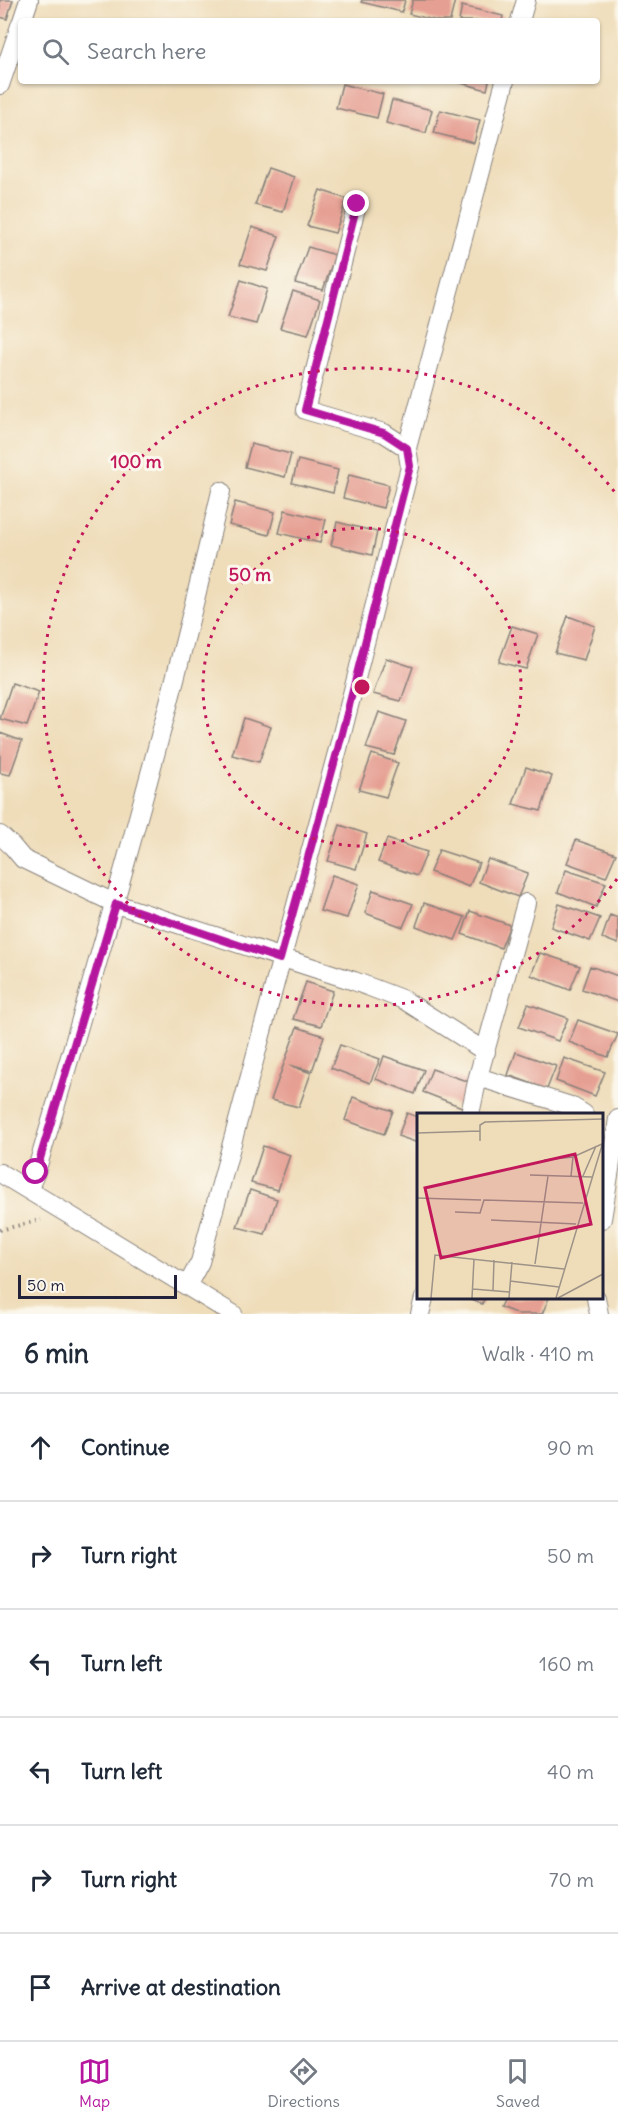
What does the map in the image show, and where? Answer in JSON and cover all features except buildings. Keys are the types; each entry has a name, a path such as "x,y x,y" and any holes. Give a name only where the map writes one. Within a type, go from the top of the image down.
{"street":[{"path":"22,18 29,0"},
{"path":"521,18 526,0"},
{"path":"0,85 18,31"},
{"path":"187,1286 200,1262 338,749 410,466 407,448 504,84"},
{"path":"357,204 305,410 384,433 407,448"},
{"path":"28,1190 36,1172 116,904 158,739 183,652 221,491"},
{"path":"0,835 23,860 116,904 280,959 354,981 404,1000 486,1052"},
{"path":"470,1113 526,903"},
{"path":"478,1077 571,1106 582,1113"},
{"path":"603,1213 618,1119"},
{"path":"603,1138 612,1156"},
{"path":"0,1173 233,1314"},
{"path":"420,1314 424,1299"},
{"path":"595,1299 599,1314"}],"path":[{"path":"0,1230 68,1214"}],"route":[{"path":"36,1172 116,904 280,959 338,749 410,466 407,448 384,433 305,410 357,204"}]}
